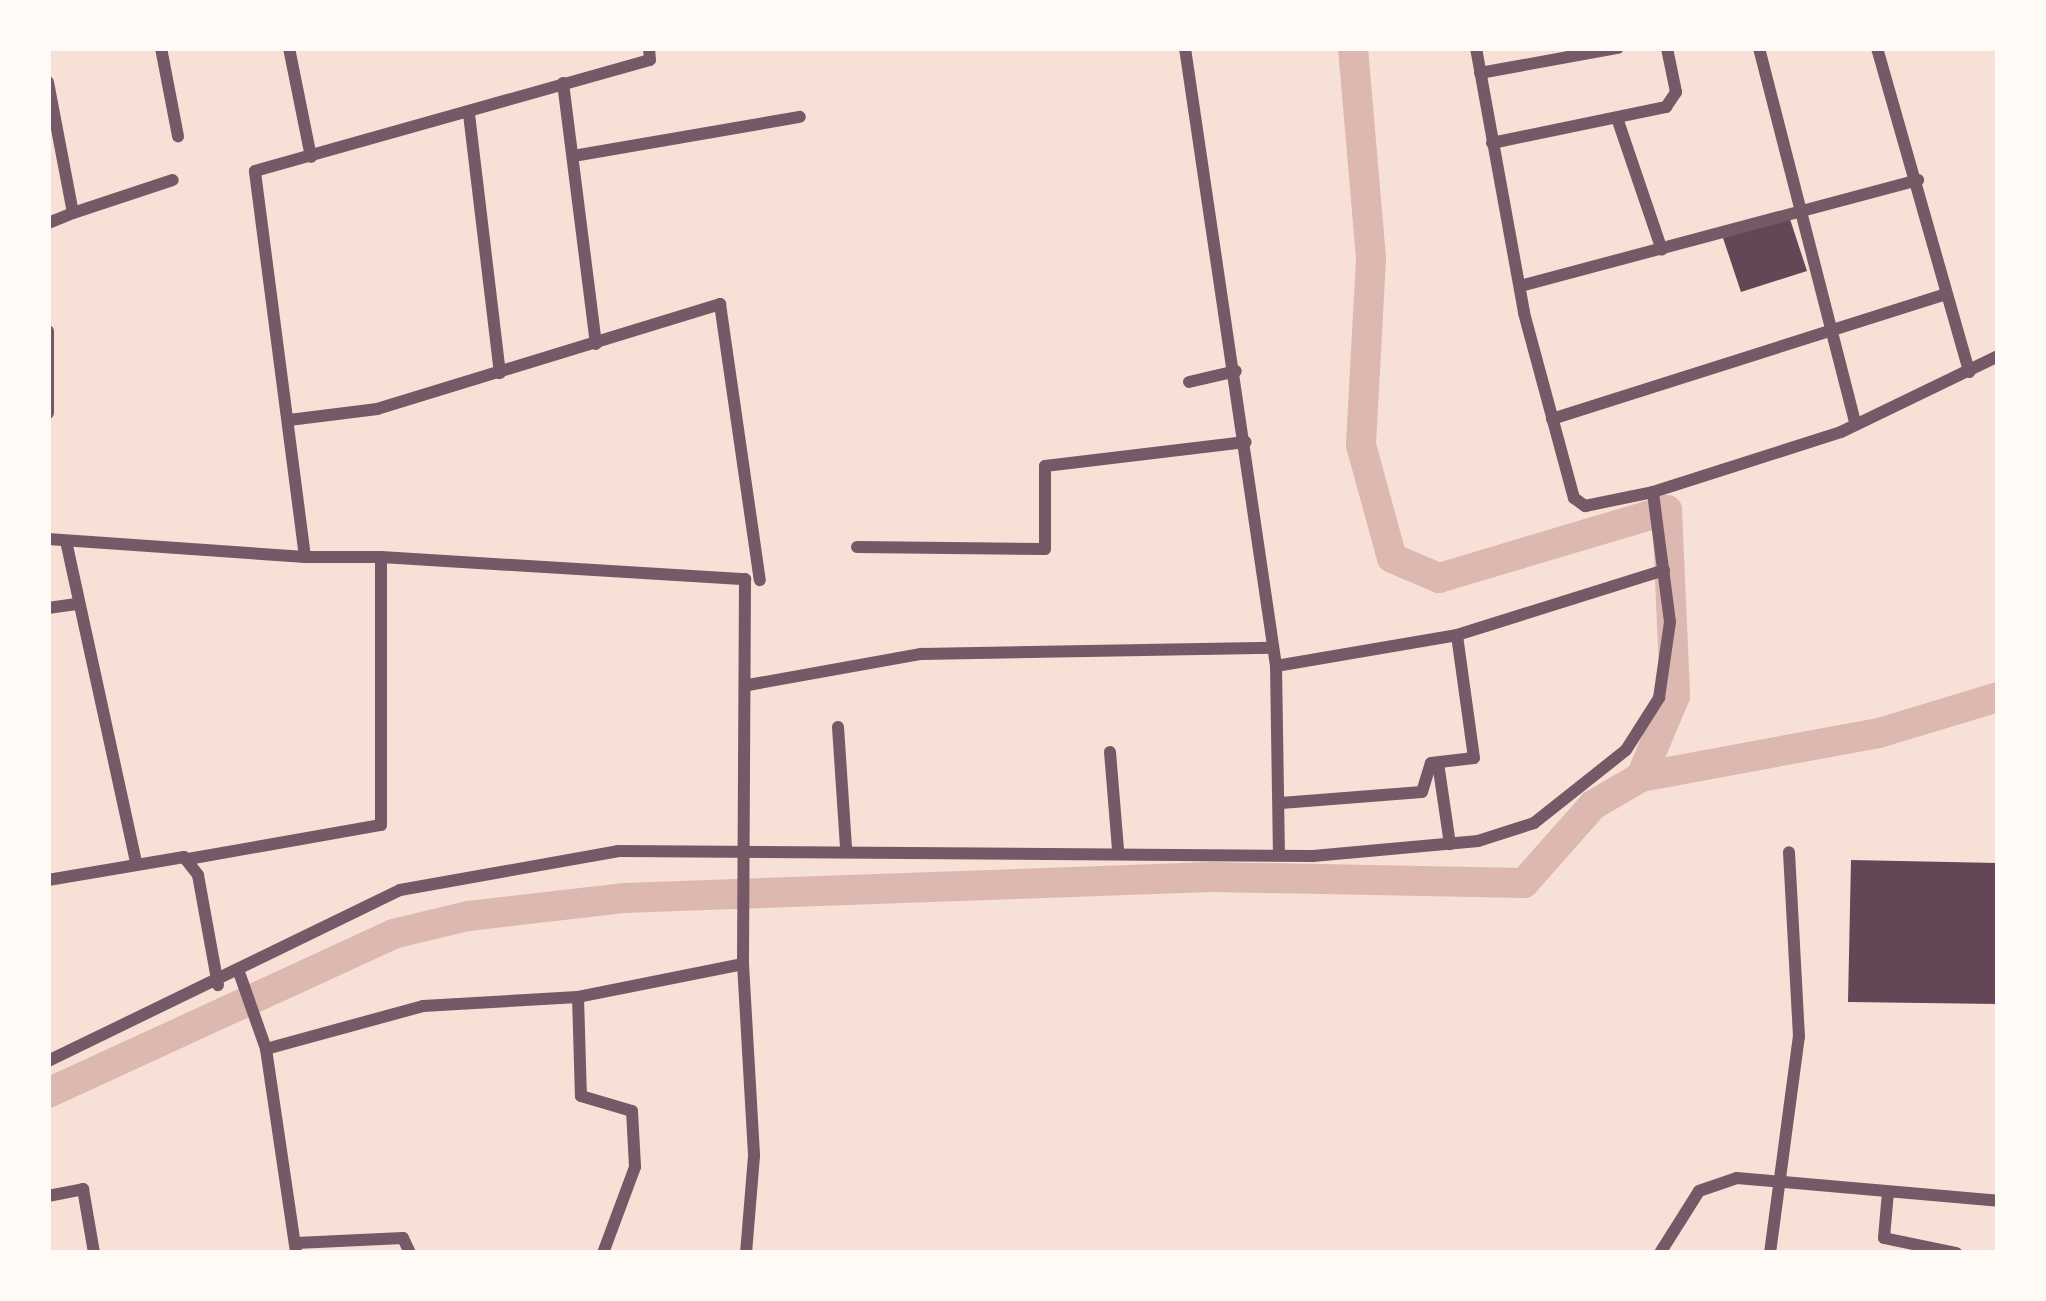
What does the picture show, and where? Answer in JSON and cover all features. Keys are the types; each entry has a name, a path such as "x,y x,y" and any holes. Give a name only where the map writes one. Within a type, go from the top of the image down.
{"street":[{"path":"161,48 178,136"},
{"path":"289,48 311,157"},
{"path":"1186,48 1214,264 1236,371 1274,648 1280,855"},
{"path":"1476,48 1520,286 1552,419 1580,505 1654,497 1856,425 1998,356"},
{"path":"1480,73 1618,48"},
{"path":"1492,143 1674,101 1667,48"},
{"path":"1760,48 1796,208 1856,425"},
{"path":"1877,48 1969,372"},
{"path":"305,557 255,171 469,114 650,54"},
{"path":"48,82 55,152 73,213"},
{"path":"563,83 579,155 596,344"},
{"path":"469,114 500,373"},
{"path":"579,155 800,117"},
{"path":"1616,118 1662,250"},
{"path":"48,223 172,179"},
{"path":"1520,286 1662,250 1796,208 1918,180"},
{"path":"1552,419 1945,294"},
{"path":"289,420 500,373 721,304 760,580"},
{"path":"48,331 48,413"},
{"path":"1189,382 1236,371"},
{"path":"857,547 1045,550 1045,466 1246,442"},
{"path":"48,1061 240,975 400,890 618,850 1118,849 1280,855 1450,844 1534,823 1626,750 1659,698 1664,570 1654,497"},
{"path":"48,539 746,579 751,848 742,935 754,1156 746,1253"},
{"path":"66,541 75,604 136,863"},
{"path":"48,880 136,863 380,830 381,557"},
{"path":"1276,666 1457,635 1664,570"},
{"path":"48,608 75,604"},
{"path":"1281,802 1422,792 1438,763 1477,752 1457,635"},
{"path":"748,685 921,654 1274,648"},
{"path":"838,727 846,849"},
{"path":"1110,752 1118,849"},
{"path":"1438,763 1450,844"},
{"path":"1770,1253 1784,1184 1799,1037 1789,852"},
{"path":"188,859 218,985"},
{"path":"264,1044 423,1006 578,997 743,964"},
{"path":"240,975 264,1044 296,1248 403,1238 410,1253"},
{"path":"578,997 581,1096 632,1111 635,1167 603,1253"},
{"path":"1660,1253 1699,1191 1737,1178 1998,1201"},
{"path":"48,1196 82,1190 94,1253"},
{"path":"1888,1192 1884,1238 1956,1253"}],"building":[{"path":"1789,216 1807,271 1741,292 1723,238"},
{"path":"1851,860 1998,863 1998,1004 1848,1002"}],"waterway":[{"path":"1353,48 1371,259 1361,445 1392,558 1439,578 1667,510 1675,696 1641,777"},
{"path":"48,1093 393,934 468,916 623,898 1212,877 1524,883 1593,805 1641,777 1879,733 1998,697"}]}
